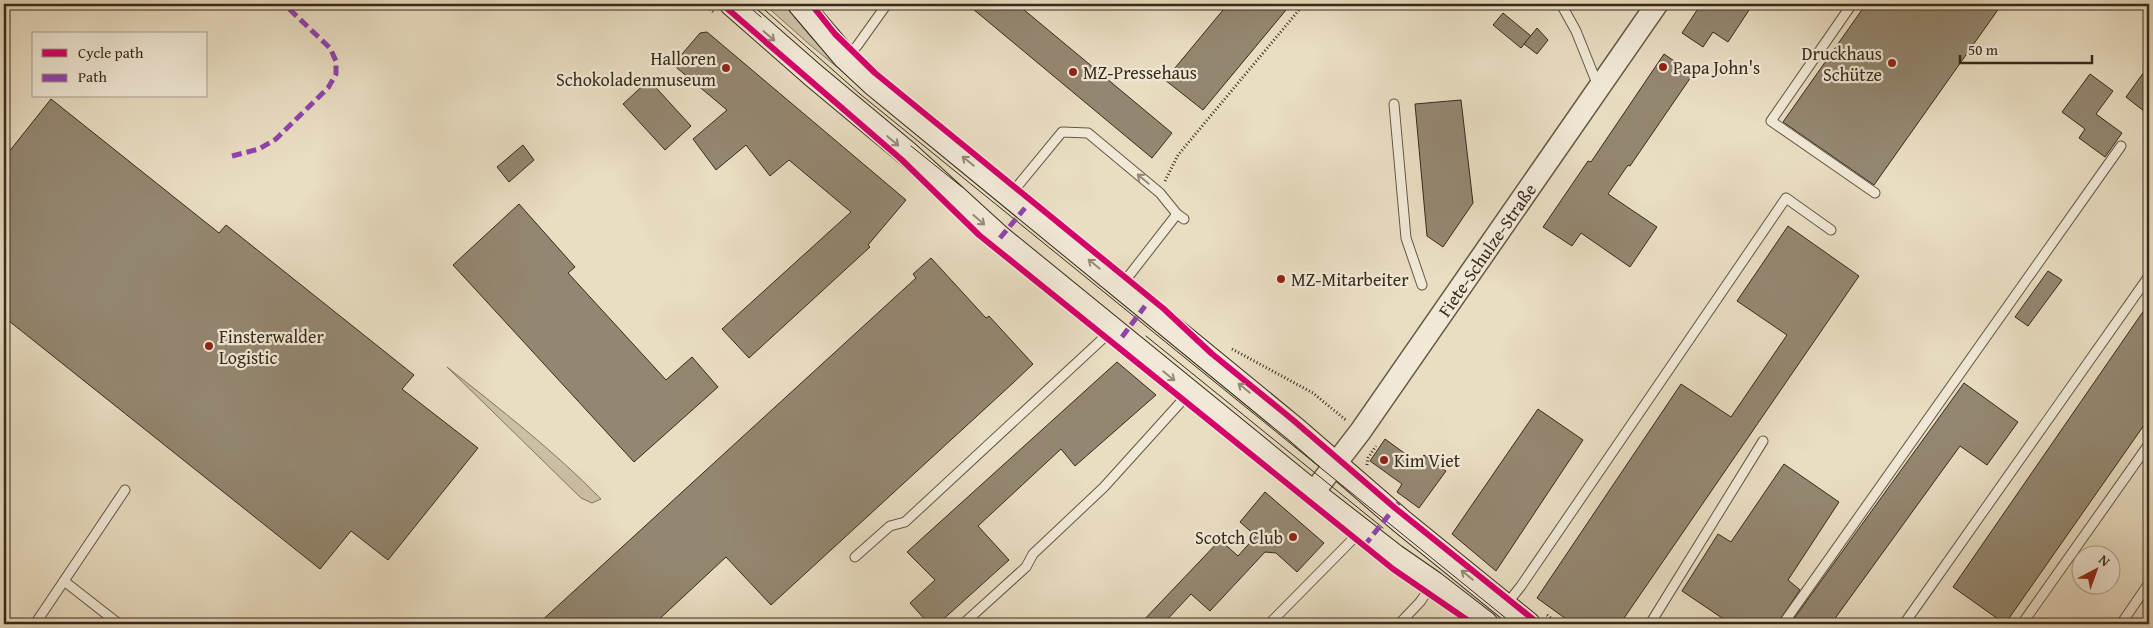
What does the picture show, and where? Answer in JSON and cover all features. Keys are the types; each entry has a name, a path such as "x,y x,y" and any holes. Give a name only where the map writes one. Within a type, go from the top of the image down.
{"main road":[{"path":"732,4 909,155 1000,238 1313,493 1486,624"},
{"path":"800,4 845,57 874,84 1121,286 1335,464 1400,521 1528,624"}],"street":[{"name":"Fiete-Schulze-Straße","path":"1313,493 1360,432 1657,4"}],"lane":[{"path":"845,57 856,46 887,4"},
{"path":"1561,4 1576,31 1599,88"},
{"path":"1852,4 1772,121 1875,193"},
{"path":"1394,104 1406,238 1422,285"},
{"path":"1010,196 1062,132 1088,133 1160,193 1180,216 1121,286"},
{"path":"1784,624 2121,146"},
{"path":"1505,606 1521,586 1786,198 1830,230"},
{"path":"1904,624 2149,276"},
{"path":"856,557 890,526 906,522 1113,329"},
{"path":"963,624 1026,567 1033,554 1104,487 1190,392"},
{"path":"1650,624 1763,440"},
{"path":"2022,624 2149,444"},
{"path":"35,624 125,490"},
{"path":"1269,624 1350,542 1360,529"},
{"path":"64,581 119,624"},
{"path":"1398,624 1420,602 1433,582"},
{"path":"2121,624 2149,583"}],"path":[{"path":"1160,193 1178,155 1304,4"},
{"path":"1224,345 1314,394 1375,446"}],"shaded area":[{"path":"764,4 784,4 811,37 1003,204 809,44"},
{"path":"447,367 545,447 601,499 592,503 581,498"}],"building":[{"name":"MZ-Pressehaus","path":"967,4 1017,4 1172,133 1152,158"},
{"path":"1228,4 1291,4 1203,110 1165,80"},
{"path":"1701,4 1753,4 1728,42 1713,32 1703,47 1682,33"},
{"name":"Druckhaus Schütze","path":"1866,4 2002,4 1874,185 1783,122"},
{"path":"1503,13 1531,36 1521,48 1493,25"},
{"path":"1537,28 1548,40 1537,54 1524,44"},
{"path":"707,32 906,200 868,245 870,247 749,358 722,329 851,212 789,160 770,176 746,145 716,170 693,139 727,110 677,68 677,60 700,33"},
{"path":"1664,54 1693,74 1630,166 1628,165 1608,194 1657,227 1630,267 1581,233 1572,246 1543,227 1588,161 1591,162"},
{"path":"2149,65 2149,115 2126,97"},
{"path":"2090,74 2113,91 2096,114 2122,133 2105,157 2079,138 2085,129 2062,112"},
{"path":"649,80 691,126 665,150 623,104"},
{"name":"Finsterwalder Logistic","path":"51,99 219,233 226,225 414,375 402,389 478,448 388,560 351,531 320,569 4,317 4,158"},
{"path":"1461,100 1473,203 1443,247 1427,236 1415,104"},
{"path":"523,145 534,160 509,182 497,167"},
{"path":"519,204 575,267 568,273 666,380 692,357 718,387 634,462 453,265"},
{"path":"1788,226 1859,276 1620,624 1573,624 1537,598 1681,384 1731,417 1787,335 1737,301"},
{"path":"931,258 986,318 989,316 1033,364 1013,383 771,605 726,557 654,624 538,624 916,278 913,274"},
{"path":"2048,271 2062,280 2028,326 2015,317"},
{"path":"2149,303 2149,418 2005,624 1953,587"},
{"path":"1117,362 1156,395 1075,466 1061,449 978,526 1009,560 938,624 929,624 910,603 935,580 907,552"},
{"path":"1964,383 2018,422 1987,465 1960,446 1831,624 1790,624"},
{"path":"1538,409 1583,440 1496,571 1452,534"},
{"path":"1385,439 1418,463 1424,455 1446,471 1419,508 1397,492 1402,484 1370,461"},
{"path":"1784,464 1839,502 1788,580 1800,590 1777,624 1731,624 1682,591 1718,534 1731,542"},
{"path":"1265,492 1324,543 1297,572 1276,553 1265,552 1210,611 1191,594 1163,624 1140,624 1220,540 1238,556 1256,536 1240,522"}],"tram line":[{"path":"746,4 761,17"},
{"path":"758,4 860,94 1513,624"},
{"path":"911,146 962,187"},
{"path":"1146,336 1383,528"}],"marked path":[{"path":"232,156 259,149 276,139 328,88 336,74 336,61 330,48 284,4"},
{"path":"1000,238 1025,208"},
{"path":"1122,337 1145,306"},
{"path":"1364,546 1400,501"}],"cycle path":[{"path":"722,4 902,160 979,235 1393,569 1473,624"},
{"path":"811,4 835,34 875,73 1164,309 1211,353 1293,420 1395,508 1539,624"}],"place":[{"name":"Druckhaus Schütze","path":"1892,63"},
{"name":"Papa John's","path":"1663,67"},
{"name":"Halloren Schokoladenmuseum","path":"726,68"},
{"name":"MZ-Pressehaus","path":"1073,72"},
{"name":"MZ-Mitarbeiter","path":"1281,279"},
{"name":"Finsterwalder Logistic","path":"209,346"},
{"name":"Kim Viet","path":"1384,460"},
{"name":"Scotch Club","path":"1293,537"}]}
